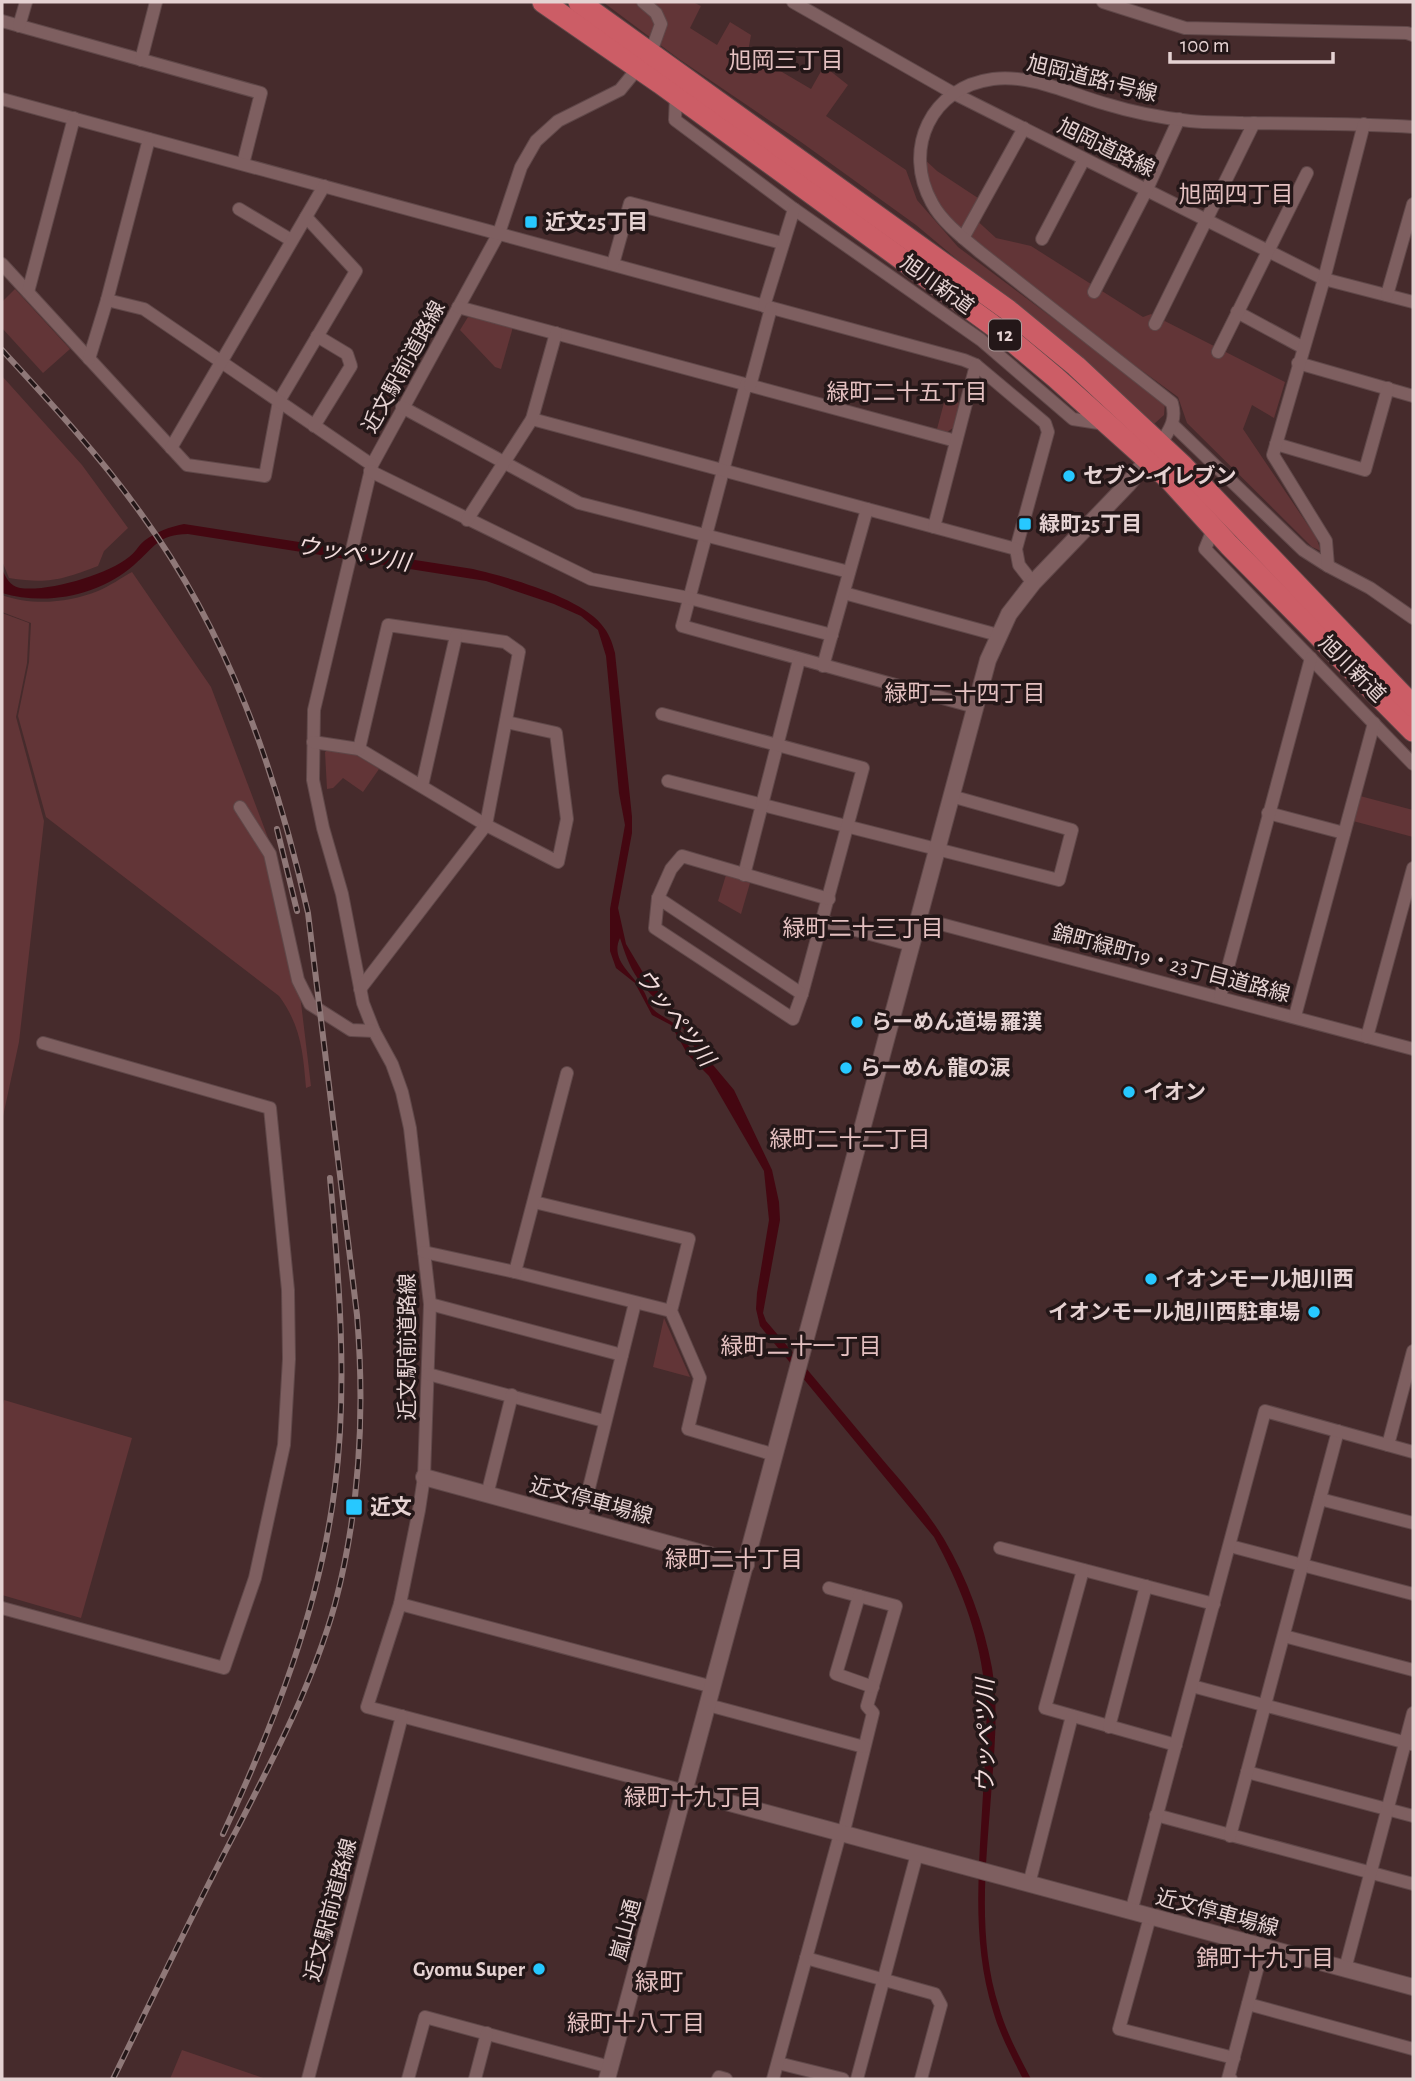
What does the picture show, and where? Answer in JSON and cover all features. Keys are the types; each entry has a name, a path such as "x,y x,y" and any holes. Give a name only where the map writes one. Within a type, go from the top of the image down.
{"highway":[{"name":"旭川新道","path":"542,2 645,61 1008,310 1076,366 1154,452 1413,706"},
{"name":"旭川新道","path":"579,2 645,61 676,96 999,330 1108,425 1154,452 1229,545 1413,731"}],"main road":[{"name":"嵐山通","path":"609,2073 936,850 975,707 998,635 1009,614 1033,583 1154,452"},
{"name":"近文停車場線","path":"424,1477 746,1565"},
{"path":"685,1791 917,1854"},
{"name":"近文停車場線","path":"917,1854 1413,1987"}],"street":[{"path":"19,26 26,2"},
{"path":"141,60 156,2"},
{"path":"643,2 656,13 661,24 645,61"},
{"name":"旭岡道路線","path":"793,2 953,93 1267,252 1324,279 1413,302"},
{"path":"1103,2 1185,28 1413,35"},
{"path":"2,22 261,93 243,164"},
{"name":"近文駅前道路線","path":"307,2079 402,1716 367,1707 400,1604 424,1477 430,1304 410,1128 392,1064 374,1031 360,989 342,894 323,828 316,792 314,710 371,468 499,233 521,167 536,141 558,121 620,90 645,61"},
{"name":"旭岡道路1号線","path":"1173,425 1175,414 1172,403 963,238 933,205 926,190 920,155 929,120 942,102 971,84 995,78 1030,80 1109,105 1179,119 1413,127"},
{"path":"676,96 675,120 794,209 981,340 1073,419 1108,425"},
{"path":"2,102 74,118 976,365 1045,423 1048,432 1016,549 1019,565 1033,583"},
{"path":"28,292 74,118"},
{"path":"1094,292 1147,190 1179,119"},
{"path":"1155,324 1254,123"},
{"path":"1328,566 1326,541 1273,455 1324,279 1364,124"},
{"path":"963,238 1024,128"},
{"path":"89,359 149,139"},
{"path":"1042,239 1084,159"},
{"path":"1217,352 1307,173"},
{"path":"171,448 324,186"},
{"path":"612,264 630,202 782,243"},
{"path":"1387,295 1413,204"},
{"path":"239,209 291,240"},
{"path":"794,209 782,243 748,385 682,626 975,707"},
{"path":"2,264 187,466 265,477 279,401 356,271 306,216"},
{"path":"107,300 144,309 371,468 467,520 591,579 689,598 832,635"},
{"path":"458,307 956,441"},
{"path":"1237,312 1303,347"},
{"path":"467,520 532,419 556,333"},
{"path":"314,426 351,366 346,354 317,336"},
{"path":"1298,363 1413,396"},
{"path":"934,527 976,365"},
{"path":"1276,444 1365,470 1388,388"},
{"path":"402,407 579,503 849,572"},
{"path":"532,419 1016,549"},
{"path":"1154,452 1173,425 1303,550 1370,588 1413,618"},
{"path":"823,666 867,509"},
{"path":"1214,527 1205,549 1413,764"},
{"path":"844,593 998,635"},
{"path":"359,750 388,625 505,642 519,652 486,825 360,989"},
{"path":"422,786 456,636"},
{"path":"1220,997 1311,658"},
{"path":"744,875 799,660"},
{"path":"662,714 863,768 829,899 793,1019 655,928 658,898 671,869 682,856 829,899"},
{"path":"313,742 359,750 486,825 558,862 567,819 556,733 506,722"},
{"path":"1294,1016 1374,723"},
{"path":"668,781 1059,880 1072,830 951,796"},
{"path":"240,807 270,854 298,980 310,1004 351,1030 374,1031"},
{"path":"1268,813 1344,834"},
{"path":"1367,1037 1413,868"},
{"path":"658,898 802,994"},
{"name":"錦町緑町19・23丁目道路線","path":"918,918 1413,1049"},
{"path":"822,921 911,945"},
{"path":"2,1608 224,1668 256,1578 284,1445 289,1359 288,1290 270,1108 43,1043"},
{"path":"515,1272 567,1073"},
{"path":"534,1202 689,1239 671,1311 700,1378 688,1429 775,1455"},
{"path":"425,1252 671,1311"},
{"path":"581,1520 635,1303"},
{"path":"430,1304 622,1355"},
{"path":"1388,1445 1411,1373 1413,1351"},
{"path":"428,1374 604,1421"},
{"path":"487,1495 512,1395"},
{"path":"1131,1912 1265,1411 1413,1452"},
{"path":"1230,1836 1338,1431"},
{"path":"1320,1499 1413,1523"},
{"path":"1230,1546 1413,1594"},
{"path":"1000,1548 1214,1604"},
{"path":"1083,1570 1045,1708 1176,1745"},
{"path":"1109,1727 1146,1586"},
{"path":"772,2079 873,1713 867,1706 896,1606 829,1588"},
{"path":"859,1596 836,1674 873,1686"},
{"path":"400,1604 713,1687"},
{"path":"1284,1636 1413,1670"},
{"path":"1192,1686 1409,1744"},
{"path":"708,1705 864,1747"},
{"path":"1345,1969 1388,1809 1409,1744 1413,1713"},
{"path":"402,1716 685,1791"},
{"path":"1029,1884 1072,1716"},
{"path":"1247,1772 1413,1816"},
{"path":"1156,1815 1413,1884"},
{"path":"857,2079 917,1854"},
{"path":"1150,1917 1119,2029 1234,2058"},
{"path":"1231,2079 1228,2078 1263,1947"},
{"path":"806,1958 935,1994 941,2005 921,2079"},
{"path":"1248,2004 1413,2049"},
{"path":"408,2079 425,2017 487,2033 609,2073"},
{"path":"475,2079 487,2033"},
{"path":"778,2063 843,2079"},
{"path":"719,2079 726,2079"}],"shaded area":[{"path":"603,2 693,2 701,6 690,28 717,45 730,22 751,35 748,52 811,89 824,66 848,85 826,116 906,170 917,200 958,247 1165,402 1164,415 1154,424 916,225 679,59"},
{"path":"920,155 937,171 981,200 972,216 996,238 1031,246 1143,317 1151,314 1285,382 1274,418 1252,405 1243,429 1316,537 1321,551 1312,547 1187,423 1178,397 980,252 933,205"},
{"path":"15,289 70,349 43,373 2,328 2,302"},
{"path":"468,317 513,327 501,369 495,367 460,330"},
{"path":"2,376 82,465 128,528 104,551 98,566 54,580 9,578 2,561"},
{"path":"945,399 960,403 953,428 947,432 937,429"},
{"path":"132,572 211,687 270,843 293,936 311,1086 306,1088 302,1051 296,1029 279,996 46,817 18,716 29,662 31,623 2,612 2,595 38,602 75,598 98,591"},
{"path":"2,613 29,623 27,663 16,717 44,821 19,1042 2,1121"},
{"path":"328,749 356,755 379,769 363,792 343,778 333,788 327,789 325,752"},
{"path":"1360,796 1413,810 1413,837 1353,821"},
{"path":"726,875 750,883 741,914 718,901"},
{"path":"664,1318 690,1377 653,1367"},
{"path":"4,1400 132,1438 81,1618 2,1595"},
{"path":"182,2050 266,2079 170,2079"}],"water":[{"name":"ウッペツ川","path":"184,524 473,569 542,589 560,597 591,614 608,634 615,653 632,817 632,833 618,908 626,944 645,976 698,1038 708,1059 734,1090 772,1170 780,1220 763,1313 766,1321 910,1492 936,1527 960,1569 984,1635 992,1668 996,1716 985,1929 992,1981 1002,2016 1031,2079 1023,2079 999,2029 986,1985 982,1958 978,1903 986,1710 981,1663 966,1607 934,1537 760,1326 756,1309 757,1293 769,1220 764,1171 709,1076 688,1055 671,1025 652,1015 635,983 616,968 610,951 610,909 625,825 619,793 606,656 598,630 581,616 554,604 486,581 188,534 163,539 120,576 88,591 54,598 19,597 2,593 2,569 11,583 20,588 61,585 107,570 131,555 149,538 163,530","holes":["620,938 638,979 684,1029 695,1049 691,1049 676,1025 651,1007 643,990 620,959"]}],"railway":[{"path":"2,350 57,410 142,515 200,608 246,706 281,808 308,913 357,1315 360,1424 355,1496 343,1568 326,1633 279,1746 113,2079"},
{"path":"277,829 297,911"},
{"path":"223,1834 260,1750 292,1664 318,1576 328,1531 339,1448 342,1371 330,1178"}],"place":[{"name":"近文25丁目","path":"531,222"},
{"name":"セブン-イレブン","path":"1069,476"},
{"name":"緑町25丁目","path":"1025,524"},
{"name":"らーめん道場 羅漢","path":"857,1022"},
{"name":"らーめん 龍の涙","path":"846,1068"},
{"name":"イオン","path":"1129,1092"},
{"name":"イオンモール旭川西","path":"1151,1279"},
{"name":"イオンモール旭川西駐車場","path":"1314,1312"},
{"name":"近文","path":"354,1507"},
{"name":"Gyomu Super","path":"539,1969"}],"district":[{"name":"旭岡三丁目","path":"786,61"},
{"name":"旭岡四丁目","path":"1236,195"},
{"name":"緑町二十五丁目","path":"907,393"},
{"name":"緑町二十四丁目","path":"965,694"},
{"name":"緑町二十三丁目","path":"863,929"},
{"name":"緑町二十二丁目","path":"850,1140"},
{"name":"緑町二十一丁目","path":"801,1347"},
{"name":"緑町二十丁目","path":"734,1560"},
{"name":"緑町十九丁目","path":"693,1798"},
{"name":"錦町十九丁目","path":"1265,1959"},
{"name":"緑町","path":"659,1983"},
{"name":"緑町十八丁目","path":"636,2024"}]}
